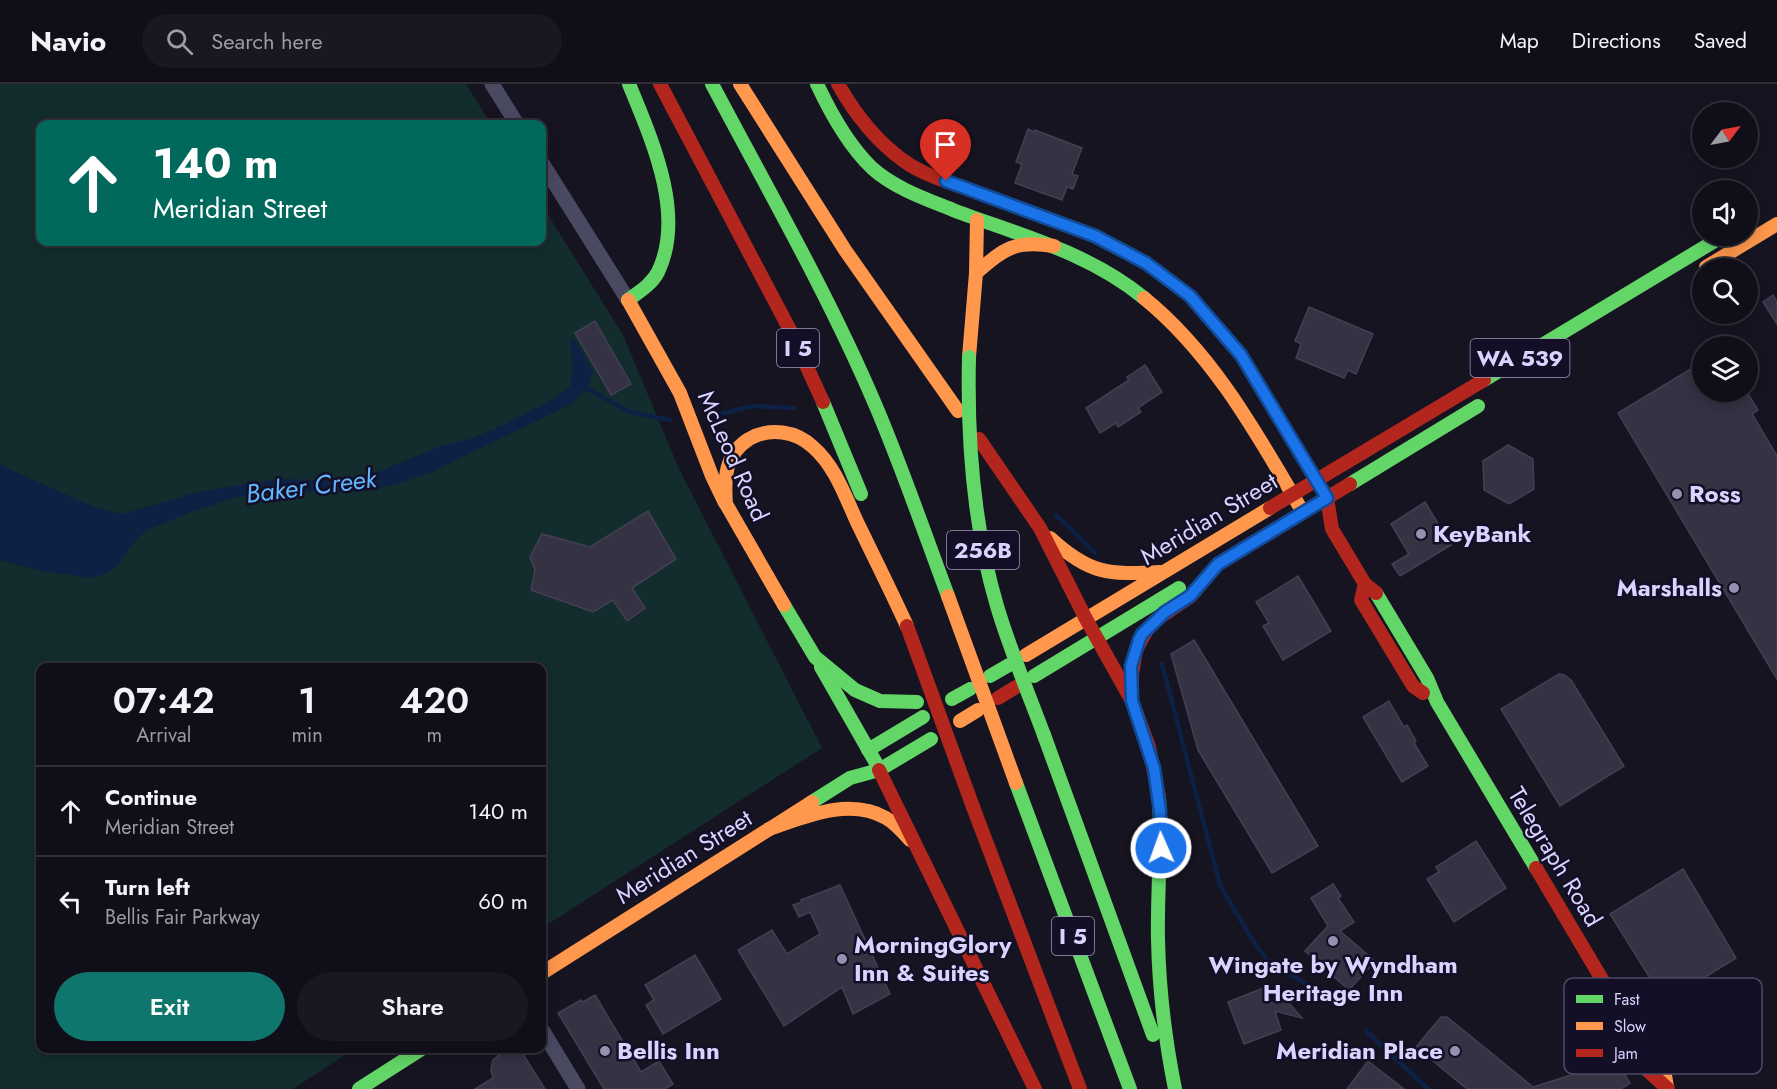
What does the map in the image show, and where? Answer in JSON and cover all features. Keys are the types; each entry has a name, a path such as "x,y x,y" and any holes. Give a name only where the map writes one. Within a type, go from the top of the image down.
{"main road":[{"path":"628,300 647,286 659,270 664,257 668,221 661,172 653,144 629,84"},
{"name":"I 5","path":"660,84 791,332 830,416 867,509 973,807 1080,1089"},
{"name":"I 5","path":"712,84 835,318 903,472 1130,1089"},
{"path":"740,84 824,220 921,362 958,411"},
{"path":"817,84 830,112 849,141 880,175 941,207 1054,246 1105,271 1130,286 1169,319 1210,366 1240,406 1303,513 1332,529"},
{"path":"838,84 872,134 905,162 964,188 1095,236 1146,263 1190,296 1241,355 1327,498 1332,529"},
{"path":"955,212 964,188"},
{"path":"977,220 986,196"},
{"name":"256B","path":"977,220 976,273 967,396 969,454 979,533 998,608 1173,1089"},
{"path":"1721,258 1777,224"},
{"path":"976,273 992,258 1020,244 1054,246"},
{"name":"Meridian Street","path":"1026,655 1706,246"},
{"path":"1560,351 1563,343 1635,300 1646,282"},
{"name":"McLeod Road","path":"628,300 680,393 712,476 726,504 879,770 1035,1089"},
{"name":"Meridian Street","path":"1034,676 1487,400"},
{"path":"726,504 724,478 726,466 741,444 753,437 778,432 803,439 816,449 831,470 907,626"},
{"path":"979,439 1040,528 1096,638 1132,701 1149,747 1159,800 1162,860 1158,938 1159,975 1165,1039 1173,1089"},
{"path":"1040,528 1066,554 1091,568 1119,575 1165,572"},
{"name":"Telegraph Road","path":"1332,529 1365,584 1376,592 1427,678 1437,702 1601,978"},
{"path":"1132,701 1131,666 1142,634 1165,612 1190,596 1218,564"},
{"path":"815,657 855,690 870,697 880,701 917,702"},
{"path":"990,676 1009,665"},
{"path":"998,698 1016,687"},
{"path":"951,697 970,688"},
{"path":"960,721 978,710"},
{"name":"Meridian Street","path":"850,778 868,750 923,717"},
{"name":"Meridian Street","path":"546,970 850,778 879,770 931,739"},
{"path":"769,829 828,811 860,810 884,817 918,848"},
{"path":"359,1089 415,1053"}],"street":[{"path":"492,84 514,120"},
{"name":"McLeod Road","path":"546,169 628,300"},
{"path":"546,1037 578,1089"}],"green space":[{"path":"0,84 466,84 488,120 36,120 36,246 546,246 546,211 623,335 679,469 822,748 546,925 546,663 36,663 36,1053 348,1053 293,1089 0,1089"}],"water":[{"path":"571,335 593,371 582,393 571,404 430,473 394,485 360,492 283,492 237,497 150,529 138,537 120,563 107,573 90,578 41,571 0,560 0,465 94,507 123,514 198,492 279,479 348,481 502,426 555,398 570,387 572,377"}],"building":[{"path":"1028,129 1082,148 1072,174 1078,176 1073,189 1067,187 1062,200 1015,183 1022,164 1016,162"},
{"path":"1773,295 1777,302 1777,324 1763,302"},
{"path":"1309,307 1373,334 1356,374 1348,370 1344,378 1296,358 1301,344 1295,341"},
{"path":"595,321 631,384 611,395 575,333"},
{"path":"1145,365 1162,392 1138,408 1141,412 1118,427 1116,423 1100,433 1086,408 1129,380 1127,377"},
{"path":"1692,368 1692,402 1753,402 1758,410 1752,414 1777,456 1777,679 1618,413"},
{"path":"1508,445 1533,459 1534,489 1509,504 1484,490 1483,461"},
{"name":"KeyBank","path":"1425,502 1451,545 1400,576 1392,564 1409,554 1391,524"},
{"path":"648,511 676,559 632,588 645,608 627,621 613,600 593,612 531,590 535,570 530,557 542,534 590,547"},
{"path":"1298,576 1331,631 1283,660 1263,626 1269,623 1256,602"},
{"path":"1194,640 1318,846 1272,873 1198,750 1171,654"},
{"path":"1559,674 1571,680 1624,766 1560,806 1501,709"},
{"path":"1389,701 1404,727 1407,725 1416,741 1414,743 1428,766 1402,782 1363,717"},
{"path":"1476,841 1506,888 1454,922 1427,879 1439,872 1436,867"},
{"path":"1683,869 1736,958 1704,978 1650,978 1610,914"},
{"name":"Wingate by Wyndham Heritage Inn","path":"1333,884 1341,896 1338,898 1354,922 1340,931 1375,961 1349,990 1305,951 1328,926 1311,898"},
{"name":"MorningGlory Inn & Suites","path":"840,885 890,994 853,1014 842,987 784,1026 738,950 772,930 787,954 820,934 810,912 799,917 793,905"},
{"path":"695,955 721,999 663,1034 646,1005 654,1000 645,985"},
{"name":"Wingate by Wyndham Heritage Inn","path":"1266,987 1271,1003 1287,1001 1302,1018 1275,1011 1281,1030 1244,1044 1228,1002"},
{"name":"Bellis Inn","path":"595,995 641,1072 659,1061 673,1084 665,1089 604,1089 558,1013"},
{"name":"Meridian Place","path":"1441,1017 1447,1017 1533,1087 1575,1074 1624,1074 1630,1083 1621,1089 1467,1089 1416,1047"},
{"path":"502,1053 522,1053 545,1089 475,1089 493,1078 491,1070 493,1060"},
{"name":"Wingate by Wyndham Heritage Inn","path":"1368,1061 1404,1089 1347,1089"}],"waterway":[{"name":"Baker Creek","path":"584,387 630,412 670,420"},
{"name":"Baker Creek","path":"716,415 753,406 794,408"},
{"name":"Baker Creek","path":"1056,515 1095,553"},
{"name":"Baker Creek","path":"1162,664 1220,885 1269,963 1343,1004"},
{"name":"Baker Creek","path":"1366,1031 1428,1089"}],"traffic: fast":[{"path":"628,300 649,284 658,272 666,249 668,226 667,201 662,176 647,128 629,84"},
{"path":"712,84 797,242 857,363 894,452 948,596"},
{"path":"817,84 834,118 855,149 872,168 890,181 932,202 1052,246 1100,268 1144,298"},
{"path":"976,192 1095,236 1146,263 1190,296 1241,355 1263,392"},
{"path":"1484,380 1706,246"},
{"path":"969,357 969,420 973,483 982,545 1002,622 1044,735"},
{"path":"823,402 861,494"},
{"path":"1350,484 1478,406"},
{"path":"1034,676 1179,588"},
{"path":"1376,593 1427,678 1437,702 1536,868"},
{"path":"784,605 815,657 855,690 880,701 917,702"},
{"path":"990,676 1009,665"},
{"path":"821,667 876,763"},
{"path":"952,699 970,689"},
{"path":"868,750 923,717"},
{"path":"1044,735 1153,1035"},
{"path":"812,802 850,778 879,770 931,739"},
{"path":"1016,783 1130,1089"},
{"path":"1159,797 1159,958 1163,1014 1175,1089"},
{"path":"359,1089 415,1053"}],"traffic: slow":[{"path":"740,84 845,250 958,411"},
{"path":"969,357 976,273 977,220"},
{"path":"1721,258 1777,224"},
{"path":"976,273 995,257 1011,248 1029,244 1054,246"},
{"path":"1144,298 1191,344 1232,396 1301,509"},
{"path":"628,300 680,393 712,476 725,503"},
{"path":"784,605 726,504 725,494 728,467 735,452 749,439 774,432 799,437 813,447 827,463 839,482 907,626"},
{"path":"1026,655 1270,508"},
{"path":"1050,538 1076,559 1100,570 1126,573 1160,572"},
{"path":"948,596 1016,783"},
{"path":"960,721 978,710"},
{"path":"546,970 812,802"},
{"path":"769,829 827,811 857,809 886,818 910,840"},
{"path":"1665,1074 1667,1087"}],"traffic: jam":[{"path":"660,84 791,332 823,402"},
{"path":"838,84 867,126 884,145 904,161 920,171 976,192"},
{"path":"1270,508 1484,380"},
{"path":"1263,392 1327,498 1332,529 1365,584 1376,593"},
{"path":"979,439 1040,528 1086,619 1132,701 1149,747 1159,797"},
{"path":"1132,701 1132,674 1136,650 1147,630 1156,620 1191,596 1218,564 1350,484"},
{"path":"1365,584 1361,600 1413,686 1423,693"},
{"path":"907,626 973,807"},
{"path":"998,698 1016,687"},
{"path":"879,770 1035,1089"},
{"path":"973,807 1080,1089"},
{"path":"1536,868 1601,978"},
{"path":"1652,1074 1668,1089"}],"place":[{"name":"Ross","path":"1677,494"},
{"name":"KeyBank","path":"1421,534"},
{"name":"Marshalls","path":"1734,588"},
{"name":"Wingate by Wyndham Heritage Inn","path":"1333,941"},
{"name":"MorningGlory Inn & Suites","path":"842,959"},
{"name":"Bellis Inn","path":"605,1051"},
{"name":"Meridian Place","path":"1455,1051"}],"route":[{"path":"946,181 1095,236 1146,263 1190,296 1241,355 1327,498 1218,564 1190,596 1165,612 1142,634 1139,640 1131,666 1132,701 1142,725 1154,768 1160,811 1161,848"}]}
